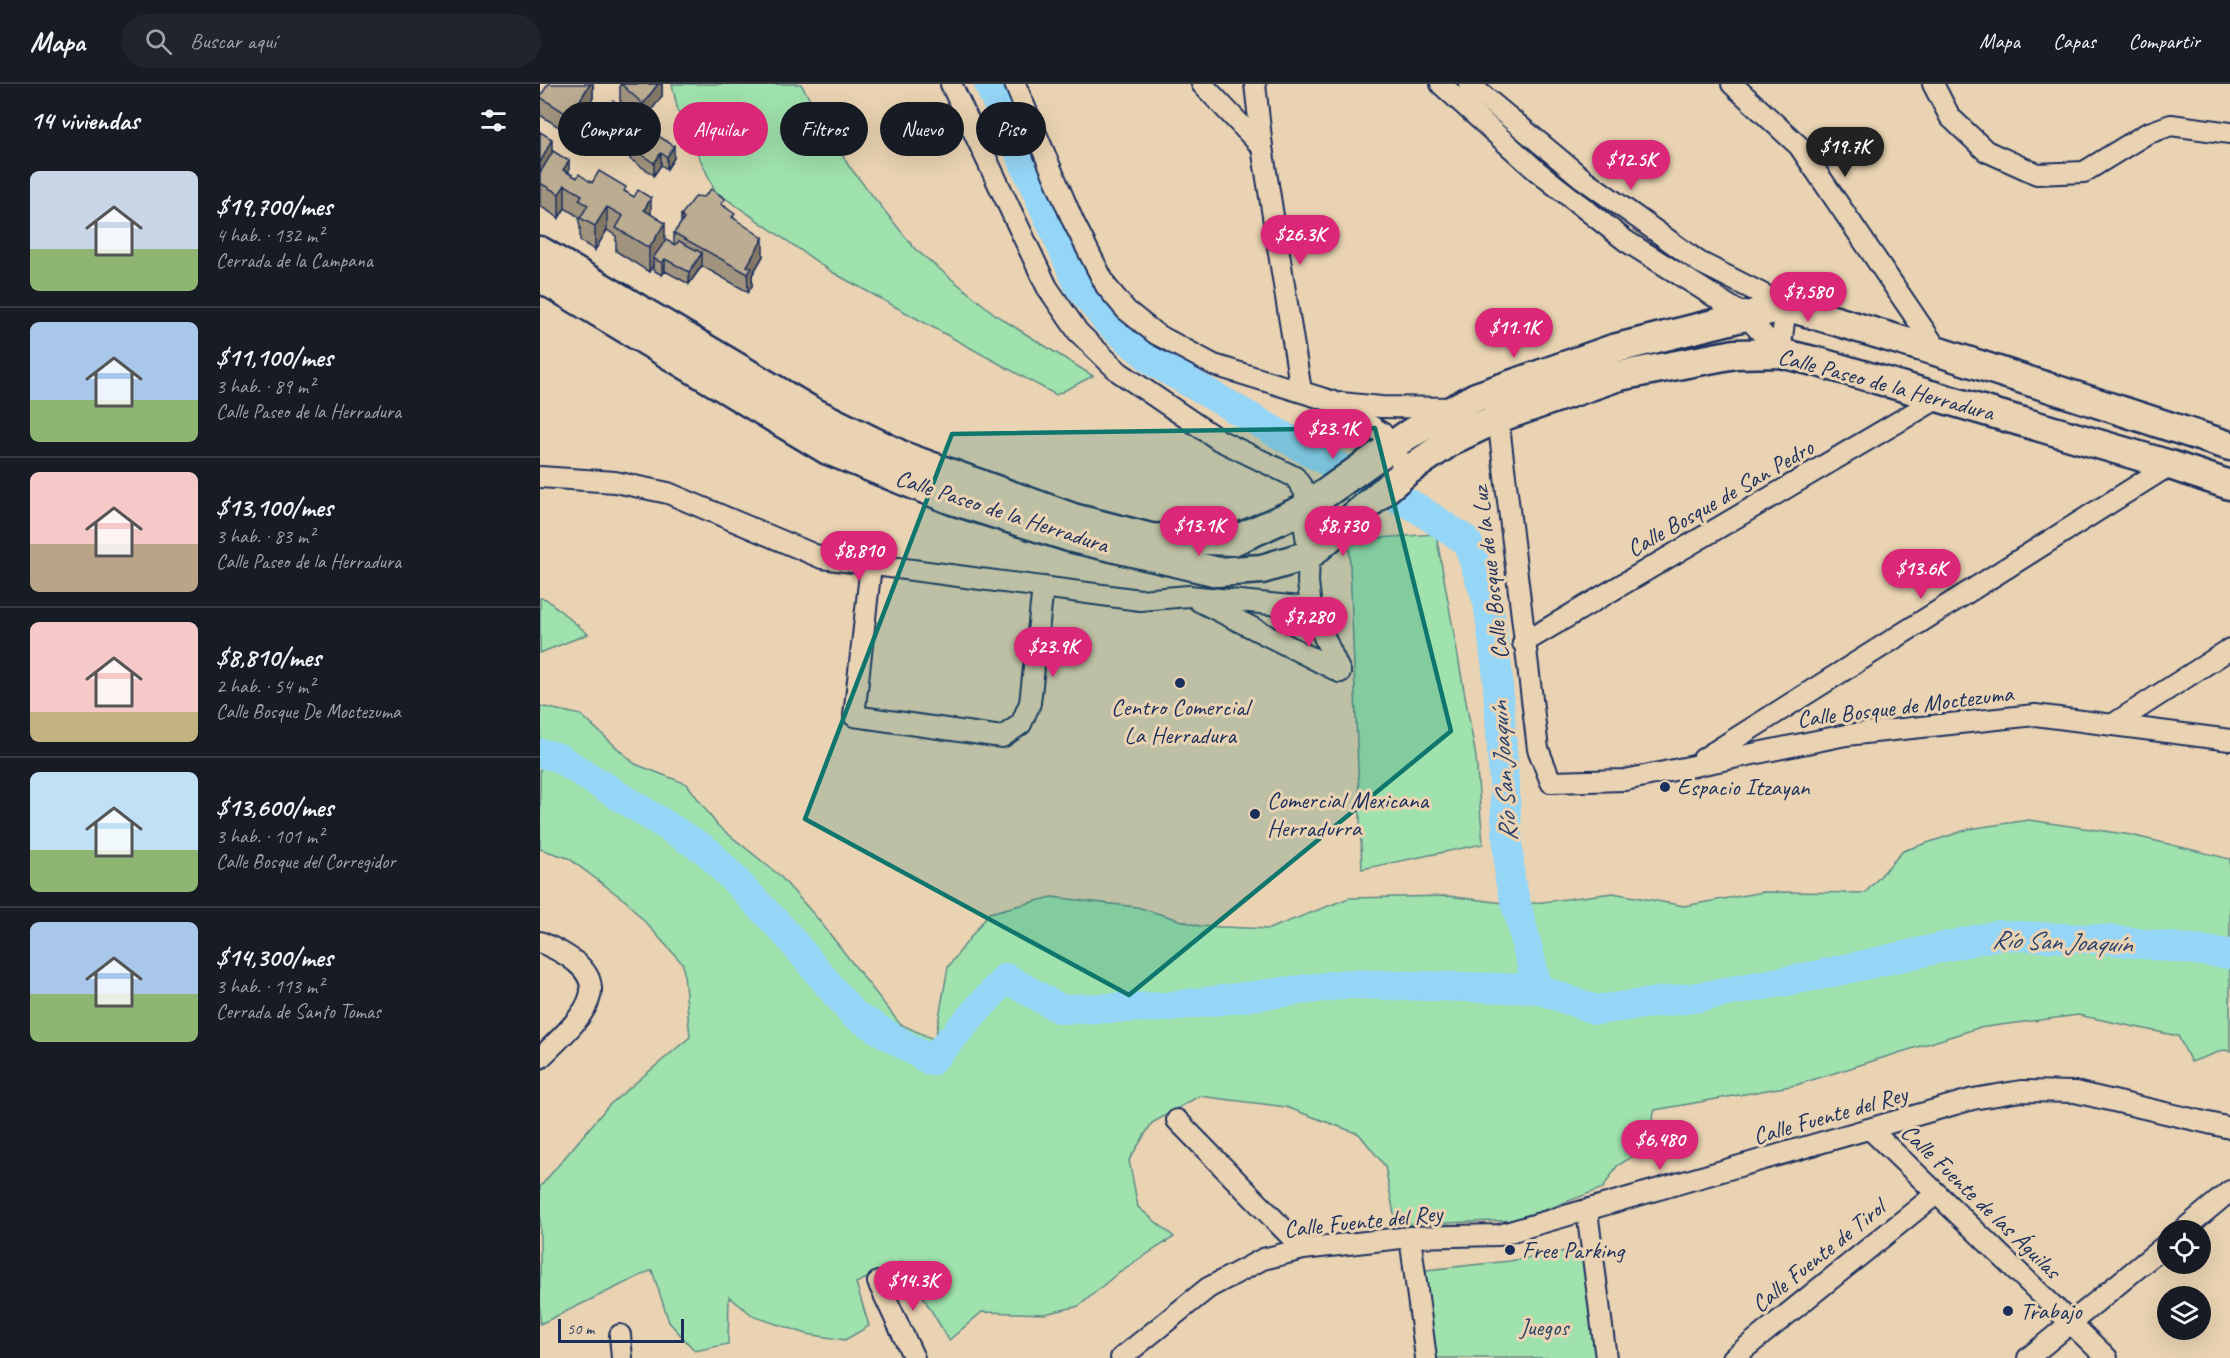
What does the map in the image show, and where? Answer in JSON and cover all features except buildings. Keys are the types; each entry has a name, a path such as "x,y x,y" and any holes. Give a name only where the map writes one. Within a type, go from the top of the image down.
{"main road":[{"name":"Calle Paseo de la Herradura","path":"540,251 811,411 905,457 1096,524 1151,538 1233,541 1303,510 1391,447 1458,408 1493,406 1619,376 1735,354 1780,353 1818,362 1942,396 2230,485"},
{"name":"Calle Paseo de la Herradura","path":"540,277 828,450 952,500 1069,537 1218,572 1262,569 1309,555 1407,471 1454,439 1493,406 1613,349 1786,306 1939,352 2230,446"},
{"path":"1818,362 1822,343 1828,335 1848,325"}],"street":[{"path":"951,84 1047,287 1078,332 1119,372 1220,440 1294,477 1306,493 1303,510 1309,555 1308,582 1311,608 1340,672 1189,596"},
{"path":"1016,84 1073,221 1106,286 1126,310 1156,334 1214,365 1331,401 1375,427 1407,471"},
{"path":"1202,84 1262,147"},
{"path":"1255,84 1262,147 1302,391"},
{"path":"1441,84 1537,171 1626,241 1747,317 1780,353"},
{"path":"1469,84 1582,178 1699,262 1786,306 1780,353"},
{"path":"1732,84 1800,146 1939,352"},
{"path":"1933,84 1950,117 1986,151 2037,174 2084,172 2146,134 2171,125 2230,133"},
{"name":"Calle Bosque de San Pedro","path":"1523,643 1942,396"},
{"name":"Calle Paseo de la Herradura","path":"1331,401 1381,407 1458,408"},
{"name":"Calle Bosque de la Luz","path":"1493,406 1538,749 1551,782"},
{"path":"1691,767 2170,465"},
{"path":"540,477 615,482 668,493 822,558 1140,600 1189,596 1311,608"},
{"path":"1189,596 1218,572 1217,541"},
{"path":"870,565 854,716 1002,737 1022,724 1030,703 1043,587"},
{"path":"2112,725 2230,649"},
{"name":"Calle Bosque de Moctezuma","path":"1551,782 1625,780 1846,735 2035,716 2230,740"},
{"path":"540,942 567,954 584,966 592,986 587,1006 578,1022 540,1058"},
{"name":"Calle Fuente del Rey","path":"1121,1358 1209,1288 1263,1259 1303,1249 1410,1237 1499,1235 1871,1130 1972,1099 2021,1090 2075,1092 2230,1128"},
{"path":"1177,1120 1303,1249"},
{"name":"Calle Fuente de las Águilas","path":"1871,1130 2107,1358"},
{"path":"2195,1220 2230,1191"},
{"name":"Calle Fuente de Tirol","path":"1732,1358 1936,1194"},
{"path":"1587,1211 1606,1358"},
{"path":"1410,1237 1426,1358"},
{"path":"2028,1358 2157,1252"},
{"path":"878,1282 914,1358"},
{"path":"620,1335 622,1358"}],"highlighted area":[{"path":"1375,428 1451,731 1129,995 805,819 952,434"}],"green space":[{"path":"672,84 801,84 811,102 780,102 780,156 843,156 915,249 997,316 1093,376 1056,395 832,272 715,191 699,156 768,156 768,102 676,102"},
{"path":"1436,534 1476,757 1483,844 1362,869 1349,540"},
{"path":"540,598 546,599 588,634 540,653"},
{"path":"540,706 581,715 635,764 687,784 717,825 779,875 818,919 900,1024 935,1040 948,967 989,913 1052,897 1137,907 1199,926 1269,929 1349,898 1448,896 1519,905 1613,893 1684,906 1763,892 1865,893 1903,851 1969,829 2029,820 2131,835 2230,859 2230,1051 2224,1050 2191,1062 2178,1036 2078,1015 1978,1028 1796,1085 1655,1110 1643,1150 1617,1166 1603,1188 1519,1220 1396,1225 1385,1166 1359,1134 1286,1107 1199,1096 1152,1123 1129,1160 1138,1207 1174,1237 1119,1272 1079,1306 1045,1314 982,1312 949,1340 902,1262 856,1283 869,1326 845,1340 807,1334 755,1317 729,1297 728,1344 695,1351 669,1322 652,1270 540,1324 540,1187 608,1106 690,1037 683,964 627,902 568,858 540,849"},
{"name":"Juegos","path":"1588,1247 1602,1358 1428,1358 1417,1271 1510,1261"}],"waterway":[{"name":"Río San Joaquín","path":"989,84 1080,287 1107,321 1156,363 1312,453 1417,508 1467,541 1488,602 1497,669 1510,880 1538,989"},
{"path":"540,753 557,757 707,851 783,930 853,1014 931,1061 1006,978 1060,1009 1165,1007 1348,984 1538,989 1596,1010 1699,997 1819,975 1998,935 2111,940 2230,954"}],"place":[{"name":"Centro Comercial La Herradura","path":"1180,683"},
{"name":"Espacio Itzayan","path":"1665,787"},
{"name":"Comercial Mexicana Herradurra","path":"1255,814"},
{"name":"Free Parking","path":"1510,1250"},
{"name":"Trabajo","path":"2008,1311"}]}
